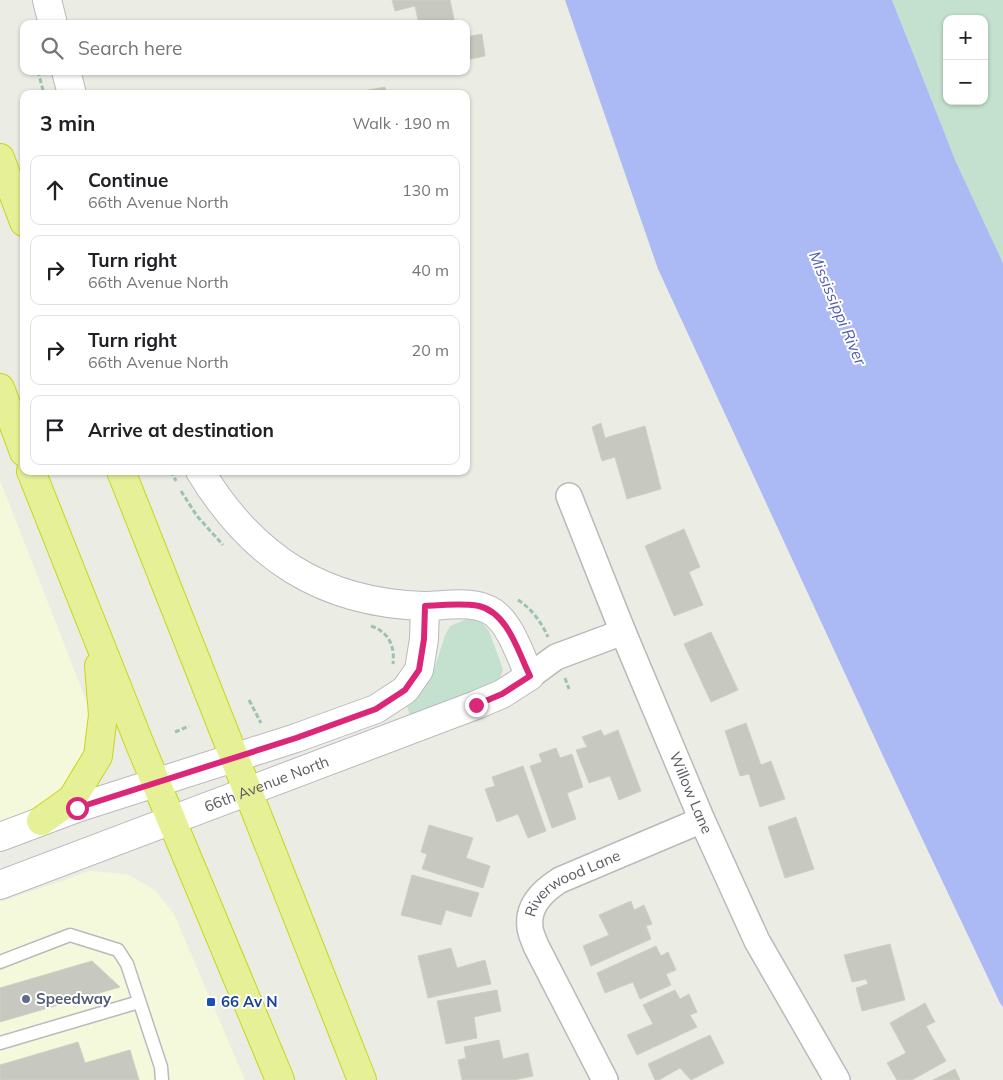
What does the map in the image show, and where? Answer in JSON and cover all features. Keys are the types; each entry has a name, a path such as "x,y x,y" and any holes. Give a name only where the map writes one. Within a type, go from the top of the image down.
{"highway":[{"path":"0,158 20,211"},
{"path":"0,388 20,441"},
{"path":"33,475 171,820 280,1080"},
{"path":"123,475 362,1080"},
{"path":"41,821 72,799 98,756 104,715 97,637"}],"street":[{"path":"47,0 52,20"},
{"path":"67,75 71,90"},
{"path":"206,481 228,513 252,538 278,560 298,573 339,592 387,604 425,606 470,605 482,607 493,612 502,620 509,631 530,676"},
{"name":"Willow Lane","path":"569,496 623,632 702,820 757,941 837,1080"},
{"name":"66th Avenue North","path":"0,837 77,808 296,738 376,709 405,690 419,670 424,639 425,606"},
{"name":"66th Avenue North","path":"0,885 476,705 502,694 556,656 623,632"},
{"name":"Riverwood Lane","path":"605,1080 536,946 529,926 533,905 544,891 560,880 702,820"}],"lane":[{"path":"0,962 70,935 118,950 127,964 161,1067 162,1080"},
{"path":"0,1044 139,1002"}],"path":[{"path":"39,75 43,90"},
{"path":"365,625 383,632 391,642 394,653 393,664"},
{"path":"249,700 262,724 270,722"},
{"path":"175,732 189,726"}],"shaded area":[{"path":"892,0 1003,0 1003,263 956,162"},
{"path":"0,480 90,710 94,746 60,798 0,823"},
{"path":"467,619 480,621 489,631 503,670 499,680 490,688 411,717 407,707 423,690 433,673 445,635 450,626"},
{"path":"90,871 127,874 155,890 174,914 245,1080 0,1080 0,902"}],"water":[{"name":"Mississippi River","path":"565,0 892,0 956,162 1003,263 1003,1007 884,758 658,269"}],"building":[{"path":"392,0 450,0 454,20 418,20 415,6 395,11"},
{"path":"482,34 485,56 470,59 470,36"},
{"path":"385,87 385,90 369,90"},
{"path":"601,423 605,438 645,426 661,489 627,499 615,457 602,461 592,427"},
{"path":"684,529 700,567 689,572 703,605 674,616 645,546"},
{"path":"711,632 738,690 711,702 684,644"},
{"path":"746,723 761,765 771,761 785,799 760,807 749,774 740,776 725,731"},
{"path":"601,730 604,736 618,730 641,791 619,800 610,776 589,783 576,750 587,747 582,737"},
{"path":"556,748 560,758 572,754 583,787 567,793 576,819 552,828 530,766 542,762 539,754"},
{"path":"523,766 546,831 528,838 518,814 497,822 485,789 495,786 492,777"},
{"path":"796,817 814,869 785,878 768,827"},
{"path":"429,825 473,838 466,858 490,866 483,888 422,869 427,854 421,852"},
{"path":"412,875 479,893 471,917 446,910 441,925 401,915"},
{"path":"631,901 634,910 644,905 652,924 646,926 651,939 591,966 583,946 609,935 599,915"},
{"path":"890,944 905,1000 862,1011 856,988 868,984 866,979 852,982 844,955"},
{"path":"656,946 661,956 668,952 676,970 666,974 671,985 640,999 633,982 605,993 597,973"},
{"path":"451,948 457,968 485,960 491,984 428,998 418,956"},
{"path":"92,961 120,987 0,1022 0,988"},
{"path":"497,990 501,1011 474,1017 477,1038 446,1044 437,1001"},
{"path":"675,990 680,999 689,994 697,1012 690,1015 697,1027 637,1055 627,1035 653,1024 643,1005"},
{"path":"925,1003 935,1022 926,1026 946,1061 912,1080 897,1080 887,1063 906,1053 890,1023"},
{"path":"710,1035 724,1063 691,1080 680,1068 659,1080 655,1080 648,1064"},
{"path":"499,1040 503,1059 528,1053 533,1076 514,1080 462,1080 458,1060 466,1058 464,1047"},
{"path":"78,1042 85,1063 130,1050 139,1080 0,1080 0,1065"},
{"path":"955,1069 960,1080 933,1080"}],"place":[{"name":"Speedway","path":"26,999"},
{"name":"66 Av N","path":"211,1002"}],"route":[{"path":"77,808 296,738 376,709 405,690 419,670 424,639 425,606 470,605 482,607 493,612 502,620 509,631 530,676 502,694 476,705"}]}
